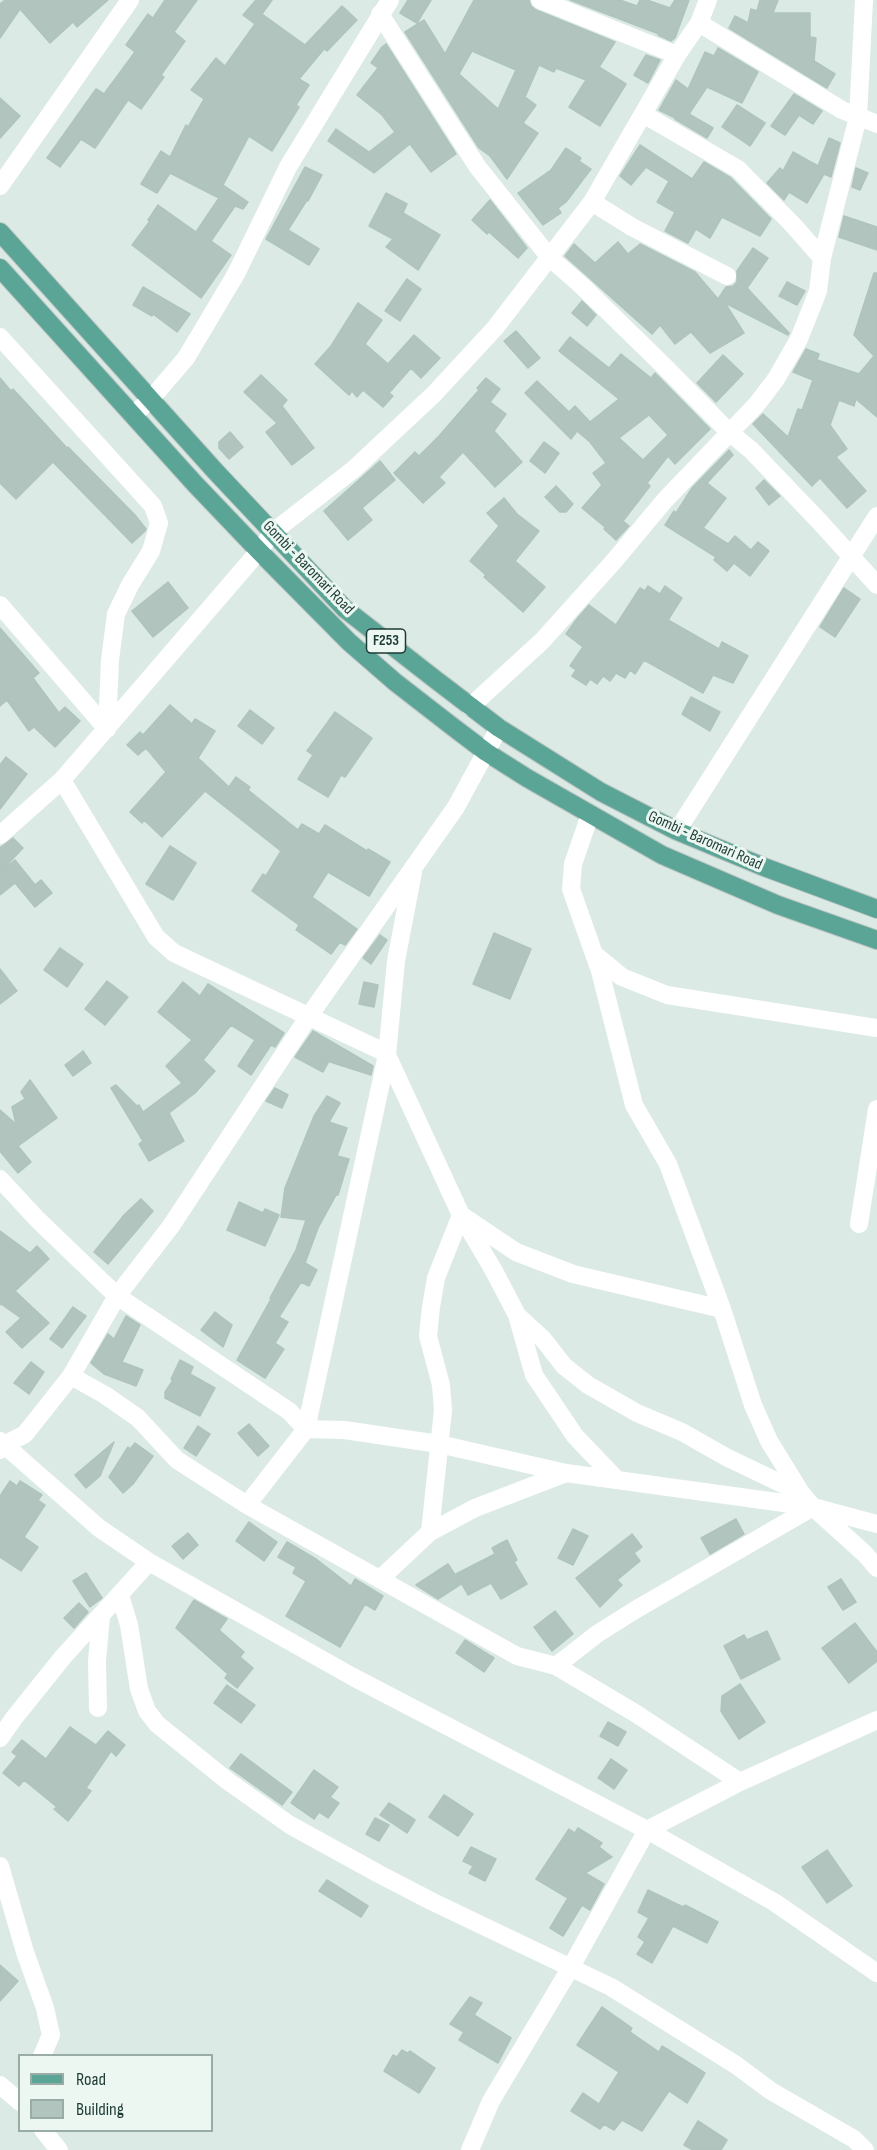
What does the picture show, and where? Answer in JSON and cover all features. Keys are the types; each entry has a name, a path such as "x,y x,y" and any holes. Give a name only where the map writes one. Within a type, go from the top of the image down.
{"main road":[{"name":"Gombi - Baromari Road","path":"0,232 150,400 345,609 470,706 499,728 601,792 677,831 764,867 877,909"},
{"name":"Gombi - Baromari Road","path":"0,268 195,484 349,642 394,682 486,752 590,815 662,855 777,905 877,940"}],"street":[{"path":"0,186 130,0"},
{"path":"540,0 677,55"},
{"path":"2,831 62,780 273,532 354,469 434,394 495,328 592,202 677,55 699,23 708,0"},
{"path":"470,706 542,641 665,500 757,404 776,380 799,339 818,291 822,258 858,117 868,6"},
{"path":"133,415 150,400 186,358 236,274 288,167 385,7 477,166 550,258 581,285 729,432 759,458 877,585"},
{"path":"699,23 842,110 877,124"},
{"path":"643,114 738,169 822,258"},
{"path":"592,202 632,227 727,276"},
{"path":"0,337 153,506 159,523 151,551 130,585 116,614 110,660 107,729"},
{"path":"677,831 877,516"},
{"path":"0,605 107,729"},
{"path":"499,728 456,807 309,1016 171,1226 117,1296 70,1376 25,1434 1,1445 99,1528 148,1562 363,1682 647,1830 774,1902 877,1973"},
{"path":"62,780 156,936 174,953 387,1055 461,1215 517,1315 534,1375 575,1436 617,1480"},
{"path":"590,815 573,864 571,889 594,954 634,1105 668,1164 722,1309 753,1405 769,1441 807,1500 877,1568"},
{"path":"247,1505 306,1429 387,1055 396,961 414,869"},
{"path":"594,954 622,977 667,995 877,1029"},
{"path":"859,1224 877,1109"},
{"path":"0,1179 37,1219 117,1296 289,1411 306,1429 344,1430 439,1444 566,1473 807,1500"},
{"path":"461,1215 516,1252 573,1274 722,1309"},
{"path":"430,1532 444,1410 441,1385 428,1336 436,1278 461,1215"},
{"path":"517,1315 543,1339 564,1366 588,1385 637,1413 682,1432 807,1500 877,1524"},
{"path":"70,1376 105,1395 138,1418 177,1460 247,1505 517,1656 556,1666 635,1713 740,1782"},
{"path":"380,1579 430,1532 475,1508 566,1473"},
{"path":"556,1666 597,1634 807,1500"},
{"path":"0,1738 63,1657 148,1562"},
{"path":"120,1595 129,1625 140,1689 147,1712 158,1724 229,1782 290,1825 434,1902 611,1987 736,2065 771,2091 854,2139 865,2150"},
{"path":"98,1708 97,1661 101,1616"},
{"path":"470,2150 491,2101 571,1967 647,1830 740,1782 877,1720"},
{"path":"0,1866 25,1952 45,2008 51,2035 42,2054"},
{"path":"45,2132 59,2150"}],"building":[{"path":"5,0 108,0 77,27 73,22 50,43 20,9 0,38 0,4"},
{"path":"165,0 197,0 174,32 185,41 161,75 164,77 141,109 128,100 95,148 81,139 60,167 47,158 96,89 104,94 135,52 126,45 148,14 153,18"},
{"path":"256,0 272,0 262,14 305,45 342,6 357,20 327,51 324,49 299,79 309,85 296,105 299,107 272,151 249,136 223,185 248,202 243,209 235,206 211,241 231,255 201,298 132,245 150,221 148,220 158,205 196,232 219,198 170,173 157,193 141,184 161,151 170,157 186,125 188,127 204,99 191,90 216,58 225,66 255,24 243,15"},
{"path":"408,0 431,0 417,23 400,13"},
{"path":"474,0 529,0 531,6 536,10 615,42 599,67 626,84 600,126 569,107 586,80 556,68 554,72 539,65 525,97 536,105 523,123 538,133 507,179 490,156 479,148 405,32 424,20 445,54","holes":["472,51 516,70 498,109 459,74"]},
{"path":"570,0 620,0 637,6 640,0 647,0 670,8 675,0 689,0 675,38 671,41 659,34"},
{"path":"760,0 778,0 773,13 810,13 810,37 816,38 814,61 835,74 827,88 729,28 735,16 748,23 751,9 757,11"},
{"path":"386,44 456,154 431,172 410,144 374,173 328,141 336,129 369,152 395,132 382,115 357,95 378,68 371,63"},
{"path":"718,48 758,72 742,103 707,87 689,114 713,128 707,138 659,110 676,80 688,89 705,52 714,56"},
{"path":"646,55 660,60 648,83 634,75"},
{"path":"794,94 822,111 813,124 799,115 785,135 771,126"},
{"path":"0,98 20,116 0,138"},
{"path":"737,105 765,123 750,146 722,127"},
{"path":"829,138 840,143 831,177 824,174 807,203 789,192 784,200 767,183 780,168 783,171 793,152 818,166"},
{"path":"640,145 692,179 704,162 731,178 771,219 760,236 722,217 710,238 696,229 688,243 665,231 675,212 657,202 669,181 646,167 631,185 620,176"},
{"path":"566,148 581,158 579,161 591,169 566,202 558,208 561,213 543,225 518,193 551,170"},
{"path":"305,167 322,175 288,230 319,249 309,265 266,239"},
{"path":"856,168 868,173 860,190 852,187"},
{"path":"386,193 407,204 403,213 440,235 418,270 386,247 393,239 369,226"},
{"path":"490,200 527,248 518,258 472,220"},
{"path":"844,216 877,227 877,250 839,237"},
{"path":"618,242 628,254 640,244 695,272 718,299 726,287 733,286 737,282 737,271 753,248 768,258 747,288 789,333 788,335 725,303 744,333 710,353 691,332 675,344 660,325 652,334 565,256 574,244 595,263"},
{"path":"874,273 877,273 877,417 856,399 854,406 839,400 830,425 847,449 836,457 866,491 847,508 820,478 812,486 753,424 763,414 788,437 798,409 802,410 813,380 793,372 806,349 819,354 817,360 859,374 874,356 854,335"},
{"path":"407,279 421,289 400,321 385,311"},
{"path":"787,282 805,291 797,305 779,296"},
{"path":"143,287 190,314 177,332 153,314 152,316 133,305"},
{"path":"582,301 596,315 587,326 572,313"},
{"path":"358,303 382,320 365,344 388,364 414,335 440,358 421,378 411,368 389,393 393,396 383,407 363,390 357,397 352,391 349,395 315,364 331,346"},
{"path":"516,331 540,358 528,368 504,341"},
{"path":"570,337 609,368 621,354 651,378 655,373 710,429 675,464 668,456 647,483 650,486 623,521 629,526 616,540 604,529 605,527 582,508 602,485 593,473 606,463 590,442 577,431 571,439 525,393 537,381 569,412 575,406 590,422 619,399 559,351","holes":["649,415 668,435 643,460 619,438"]},
{"path":"723,355 743,374 716,402 697,383"},
{"path":"261,375 287,400 282,406 314,448 292,465 266,432 277,423 244,392"},
{"path":"0,378 135,515 146,529 132,543 53,462 16,499 0,483"},
{"path":"486,378 500,389 490,402 506,414 494,431 522,462 495,487 463,452 439,477 445,483 423,503 394,473 415,452 419,456 439,436 479,390 477,388"},
{"path":"230,432 243,447 229,459 219,448 219,442"},
{"path":"544,442 559,453 545,473 530,461"},
{"path":"729,450 733,455 707,483 726,498 703,528 728,544 735,536 751,550 758,542 769,551 750,576 734,563 727,571 714,560 716,557 665,525 674,511 676,513 692,488"},
{"path":"380,461 395,480 362,508 372,520 348,540 324,511"},
{"path":"764,480 780,496 769,505 756,488"},
{"path":"556,486 573,504 566,512 560,512 545,497"},
{"path":"504,498 517,514 539,531 515,561 545,587 523,612 484,577 486,575 470,561 499,526 487,513"},
{"path":"168,582 188,608 153,637 132,611"},
{"path":"648,586 660,594 665,586 682,598 668,620 719,649 722,642 748,656 733,683 713,675 703,693 644,660 635,674 630,670 625,678 616,673 610,681 603,676 597,684 590,679 586,685 572,676 576,670 570,666 583,647 566,634 576,620 589,605 616,625 640,588 645,591"},
{"path":"844,588 860,599 835,637 820,627"},
{"path":"0,628 39,673 33,678 59,713 65,707 80,721 55,747 34,727 29,731 7,700 0,706"},
{"path":"691,697 720,712 710,731 682,714"},
{"path":"170,705 192,724 195,719 215,731 198,758 229,787 236,777 250,787 248,790 298,830 302,824 319,834 325,825 367,851 368,849 390,862 369,896 328,872 312,897 357,929 345,945 340,942 331,954 296,930 299,925 252,891 263,874 266,876 281,851 205,791 162,837 144,820 142,823 130,812 166,772 146,748 138,755 127,745 140,732 143,735"},
{"path":"250,710 274,728 262,744 238,726"},
{"path":"335,712 372,738 345,777 341,775 328,797 298,779 313,755 307,751"},
{"path":"6,757 27,774 0,809 0,765"},
{"path":"13,838 23,848 0,872 0,848"},
{"path":"170,846 196,863 173,900 146,884"},
{"path":"15,860 35,885 41,880 52,893 35,907 15,883 0,895 0,872"},
{"path":"494,933 531,949 510,999 473,984"},
{"path":"380,935 387,940 371,964 363,958"},
{"path":"60,948 83,964 67,987 44,970"},
{"path":"0,969 17,991 0,1004"},
{"path":"107,981 128,997 105,1025 85,1009"},
{"path":"183,982 200,996 208,984 284,1033 275,1047 271,1045 251,1075 238,1066 255,1040 231,1025 203,1060 215,1071 195,1093 169,1113 184,1141 149,1161 139,1144 143,1141 111,1088 116,1085 137,1106 139,1105 143,1112 182,1083 166,1066 192,1040 158,1012"},
{"path":"364,982 378,985 374,1007 359,1004"},
{"path":"313,1031 373,1066 371,1075 321,1059 328,1063 323,1072 295,1057"},
{"path":"83,1051 91,1063 73,1076 65,1065"},
{"path":"30,1080 57,1118 18,1146 31,1162 18,1173 0,1151 0,1110 16,1124 12,1107 25,1099 21,1092"},
{"path":"275,1088 288,1095 282,1108 266,1101"},
{"path":"327,1096 340,1103 329,1122 347,1128 337,1156 349,1159 338,1195 318,1228 305,1263 317,1270 309,1286 301,1282 279,1317 288,1322 275,1343 284,1349 265,1378 237,1360 296,1250 306,1220 281,1217 285,1188 314,1116"},
{"path":"141,1199 153,1211 108,1264 94,1252 125,1214"},
{"path":"239,1202 263,1213 265,1209 279,1215 265,1246 227,1230"},
{"path":"0,1231 30,1253 37,1246 49,1259 15,1291 49,1323 22,1348 6,1332 21,1318 0,1305"},
{"path":"73,1307 86,1316 62,1348 50,1339"},
{"path":"215,1312 232,1325 223,1347 201,1330"},
{"path":"126,1316 140,1325 122,1362 143,1370 136,1386 104,1374 91,1363 108,1334 114,1339"},
{"path":"180,1360 193,1367 190,1374 215,1388 200,1416 165,1398 165,1392 173,1380 171,1379"},
{"path":"31,1362 44,1372 29,1394 14,1383"},
{"path":"249,1424 269,1446 258,1456 238,1433"},
{"path":"198,1426 210,1434 196,1456 184,1448"},
{"path":"114,1442 100,1476 86,1488 75,1475"},
{"path":"135,1443 153,1456 133,1484 123,1493 109,1477 128,1447 130,1449"},
{"path":"10,1481 17,1486 20,1481 42,1495 38,1500 45,1505 24,1537 38,1547 21,1571 0,1557 0,1496"},
{"path":"736,1519 744,1534 710,1554 701,1538"},
{"path":"249,1522 277,1542 264,1561 236,1541"},
{"path":"573,1529 588,1536 573,1565 558,1558"},
{"path":"188,1533 198,1545 183,1559 172,1546"},
{"path":"632,1534 642,1547 634,1553 640,1561 617,1580 622,1585 600,1607 576,1578"},
{"path":"507,1540 517,1560 514,1562 527,1584 501,1599 491,1583 468,1595 456,1574 495,1554 492,1548"},
{"path":"287,1542 316,1559 351,1586 355,1579 383,1596 375,1610 365,1604 340,1647 286,1616 306,1581 293,1573 296,1567 278,1557"},
{"path":"448,1564 461,1584 438,1599 416,1585"},
{"path":"86,1573 102,1598 90,1607 73,1581"},
{"path":"841,1579 856,1602 843,1610 828,1587"},
{"path":"194,1600 227,1619 219,1630 244,1652 240,1657 253,1668 237,1688 225,1678 228,1674 176,1628"},
{"path":"79,1603 88,1612 74,1628 64,1618"},
{"path":"555,1611 573,1634 552,1651 534,1627"},
{"path":"855,1623 877,1652 877,1661 849,1683 822,1648"},
{"path":"767,1631 780,1659 741,1679 724,1646 744,1635 747,1640"},
{"path":"465,1640 494,1658 484,1672 456,1653"},
{"path":"740,1684 765,1722 739,1739 721,1711 722,1696"},
{"path":"227,1685 255,1705 241,1723 214,1703"},
{"path":"608,1722 626,1732 618,1746 600,1736"},
{"path":"70,1727 96,1745 108,1731 125,1745 116,1756 111,1751 86,1788 91,1791 68,1821 54,1809 57,1807 24,1780 19,1786 3,1773 17,1756 12,1752 22,1740 46,1759"},
{"path":"241,1754 292,1792 282,1805 230,1768"},
{"path":"611,1759 627,1770 614,1789 598,1778"},
{"path":"314,1770 338,1787 330,1797 339,1803 328,1818 319,1812 314,1819 291,1803"},
{"path":"444,1795 473,1814 458,1836 429,1817"},
{"path":"389,1803 415,1820 407,1833 380,1815"},
{"path":"375,1818 389,1825 379,1841 366,1834"},
{"path":"578,1828 602,1843 599,1847 612,1857 585,1873 604,1884 590,1910 582,1905 563,1936 550,1928 568,1898 536,1879 569,1829 575,1833"},
{"path":"471,1847 496,1859 485,1881 469,1873 473,1866 463,1861"},
{"path":"827,1850 852,1886 827,1903 802,1867"},
{"path":"327,1880 368,1906 361,1917 319,1891"},
{"path":"648,1890 718,1922 707,1943 673,1926 652,1963 637,1954 645,1942 638,1937 649,1918 638,1912"},
{"path":"0,1965 18,1981 0,2001"},
{"path":"470,1997 482,2003 474,2015 511,2038 498,2063 459,2040 464,2032 450,2024"},
{"path":"602,2007 632,2028 630,2032 659,2052 662,2046 705,2073 687,2103 669,2091 642,2131 622,2120 614,2130 604,2124 600,2129 571,2111 583,2093 599,2104 619,2072 577,2045"},
{"path":"402,2050 407,2053 410,2051 435,2068 419,2093 384,2071 393,2055 397,2057"},
{"path":"698,2121 727,2140 721,2150 693,2150 684,2145"}]}
